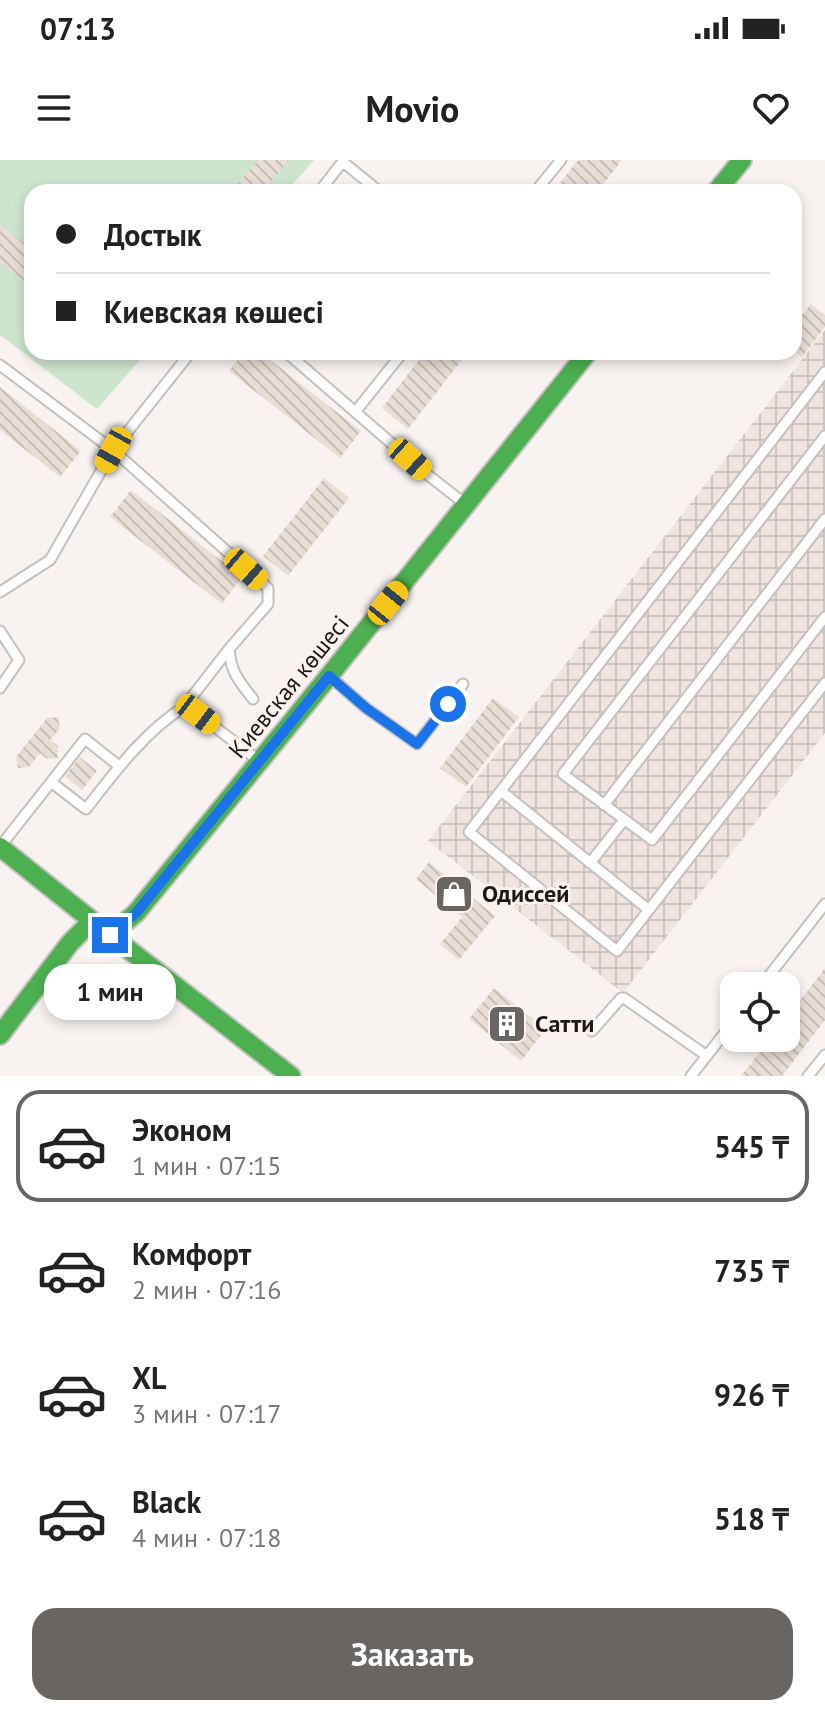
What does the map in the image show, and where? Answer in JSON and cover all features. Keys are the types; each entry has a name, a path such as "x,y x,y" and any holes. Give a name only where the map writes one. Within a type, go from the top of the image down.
{"main road":[{"path":"722,184 742,160"},
{"name":"Киевская көшесі","path":"110,935 136,913 582,360"},
{"path":"0,847 291,1076"},
{"path":"0,1035 70,943 92,921"}],"lane":[{"path":"542,184 561,160"},
{"path":"325,184 344,161 371,184"},
{"path":"0,592 50,560 113,450 185,360"},
{"path":"295,360 466,505"},
{"path":"356,411 397,360"},
{"path":"0,365 113,450 268,588 268,604 184,707 170,716 119,766 86,809 51,782"},
{"path":"825,372 469,832 617,951 825,683"},
{"path":"825,436 563,774 652,840 825,617"},
{"path":"604,805 825,519"},
{"path":"0,631 19,660 0,688"},
{"path":"229,649 230,665 236,678 253,699"},
{"path":"329,676 366,708 417,744 463,684"},
{"path":"184,707 198,714 260,761"},
{"path":"0,847 85,739 119,766"},
{"path":"501,791 649,910"},
{"path":"590,863 624,820"},
{"path":"772,972 825,904"},
{"path":"592,1031 624,998 707,1056"},
{"path":"691,1076 720,1039"},
{"path":"808,1076 825,1055"}],"shaded area":[{"path":"825,330 825,733 623,993 428,841"}],"green space":[{"path":"0,160 314,160 293,184 24,184 24,353 0,335"},
{"path":"33,360 140,360 97,409"}],"building":[{"path":"258,160 289,160 269,184 238,184"},
{"path":"578,160 622,160 603,184 559,184"},
{"path":"0,225 24,243 24,281 0,262"},
{"path":"811,304 825,315 825,327 802,357 802,315"},
{"path":"238,360 270,360 361,431 340,458 229,371"},
{"path":"419,360 462,360 408,429 382,408"},
{"path":"0,387 81,451 60,477 0,430"},
{"path":"324,478 349,498 288,576 263,556"},
{"path":"131,490 242,577 222,604 110,517"},
{"path":"493,698 519,717 466,787 440,768"},
{"path":"58,717 60,728 50,740 58,746 58,758 47,759 40,753 29,767 18,768 16,757 47,718"},
{"path":"80,757 97,771 82,790 65,776"},
{"path":"429,862 495,916 459,960 440,944 462,917 416,879"},
{"path":"825,968 825,1020 782,1076 741,1076 760,1052 800,1052 800,1001"},
{"name":"Сатти","path":"494,988 546,1029 521,1061 469,1019"}],"traffic: fast":[{"path":"722,184 742,160"},
{"path":"0,847 110,935 136,913 582,360"},
{"path":"0,1035 70,943 92,921"},
{"path":"110,935 291,1076"}],"place":[{"name":"Одиссей","path":"454,894"},
{"name":"Сатти","path":"507,1024"}],"route":[{"path":"110,935 136,913 329,676 366,708 417,744 448,704"}]}
